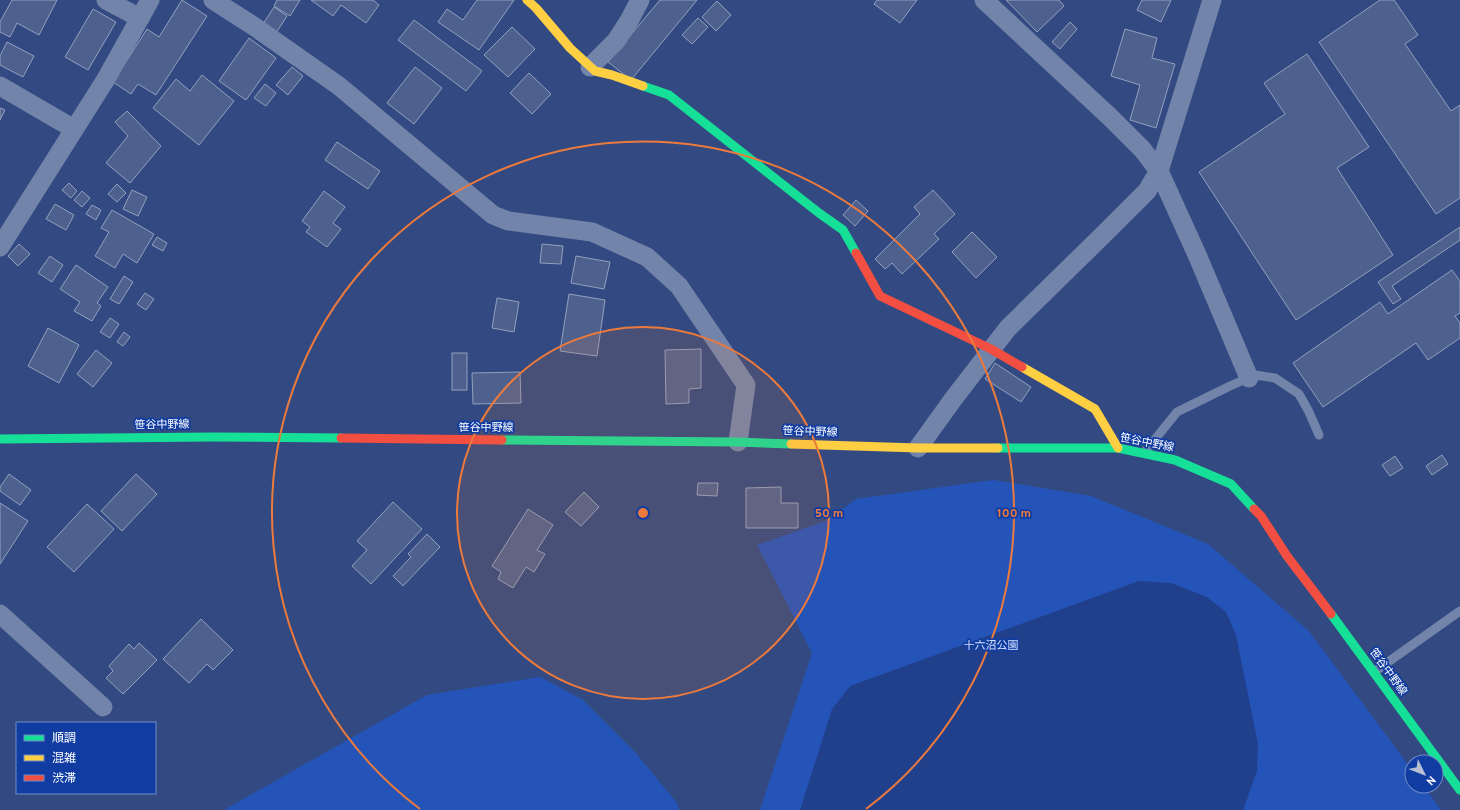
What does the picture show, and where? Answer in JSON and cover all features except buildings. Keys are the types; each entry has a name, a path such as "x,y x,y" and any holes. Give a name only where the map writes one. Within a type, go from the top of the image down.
{"street":[{"path":"106,0 140,18"},
{"path":"0,247 106,79 150,0"},
{"path":"213,0 256,27 339,86 493,215 508,221 592,232 647,257 679,286 746,385 738,442"},
{"path":"527,0 536,8 570,48 595,71 612,75 669,96 818,213 843,230 880,296 990,349 1096,409 1118,448"},
{"path":"590,67 616,41 640,0"},
{"path":"984,0 1111,118 1142,150 1159,171 1198,257 1249,378"},
{"path":"918,448 990,349 1008,328 1147,190 1159,171 1212,0"},
{"path":"0,86 74,129"},
{"name":"笹谷中野線","path":"0,439 212,437 738,442 918,448 1118,448 1175,460 1231,484 1261,516 1287,556 1325,605 1460,790"},
{"path":"0,614 103,707"}],"lane":[{"path":"1144,453 1178,412 1255,375 1275,378 1299,394 1319,435"},
{"path":"1374,672 1460,611"}],"green space":[{"name":"十六沼公園","path":"993,480 1091,496 1208,544 1309,631 1404,759 1404,794 1430,794 1441,810 760,810 812,653 757,545 828,520 856,499"},
{"path":"540,677 583,700 635,752 677,803 679,810 224,810 427,695"}],"shaded area":[{"path":"1139,581 1171,583 1207,597 1226,612 1236,635 1258,744 1257,771 1243,810 800,810 832,709 850,686"}],"traffic: fast":[{"path":"643,86 669,95 819,213 843,230 856,253"},
{"path":"0,439 212,437 341,438"},
{"path":"502,440 738,442 791,444"},
{"path":"998,448 1118,448 1175,460 1231,484 1254,509"},
{"path":"1331,614 1460,790"}],"traffic: slow":[{"path":"527,0 536,8 570,48 595,71 612,75 643,86"},
{"path":"1022,367 1095,409 1118,448"},
{"path":"791,444 918,448 998,448"}],"traffic: jam":[{"path":"856,253 880,296 991,349 1022,367"},
{"path":"341,438 502,440"},
{"path":"1254,509 1261,516 1287,556 1331,614"}]}
